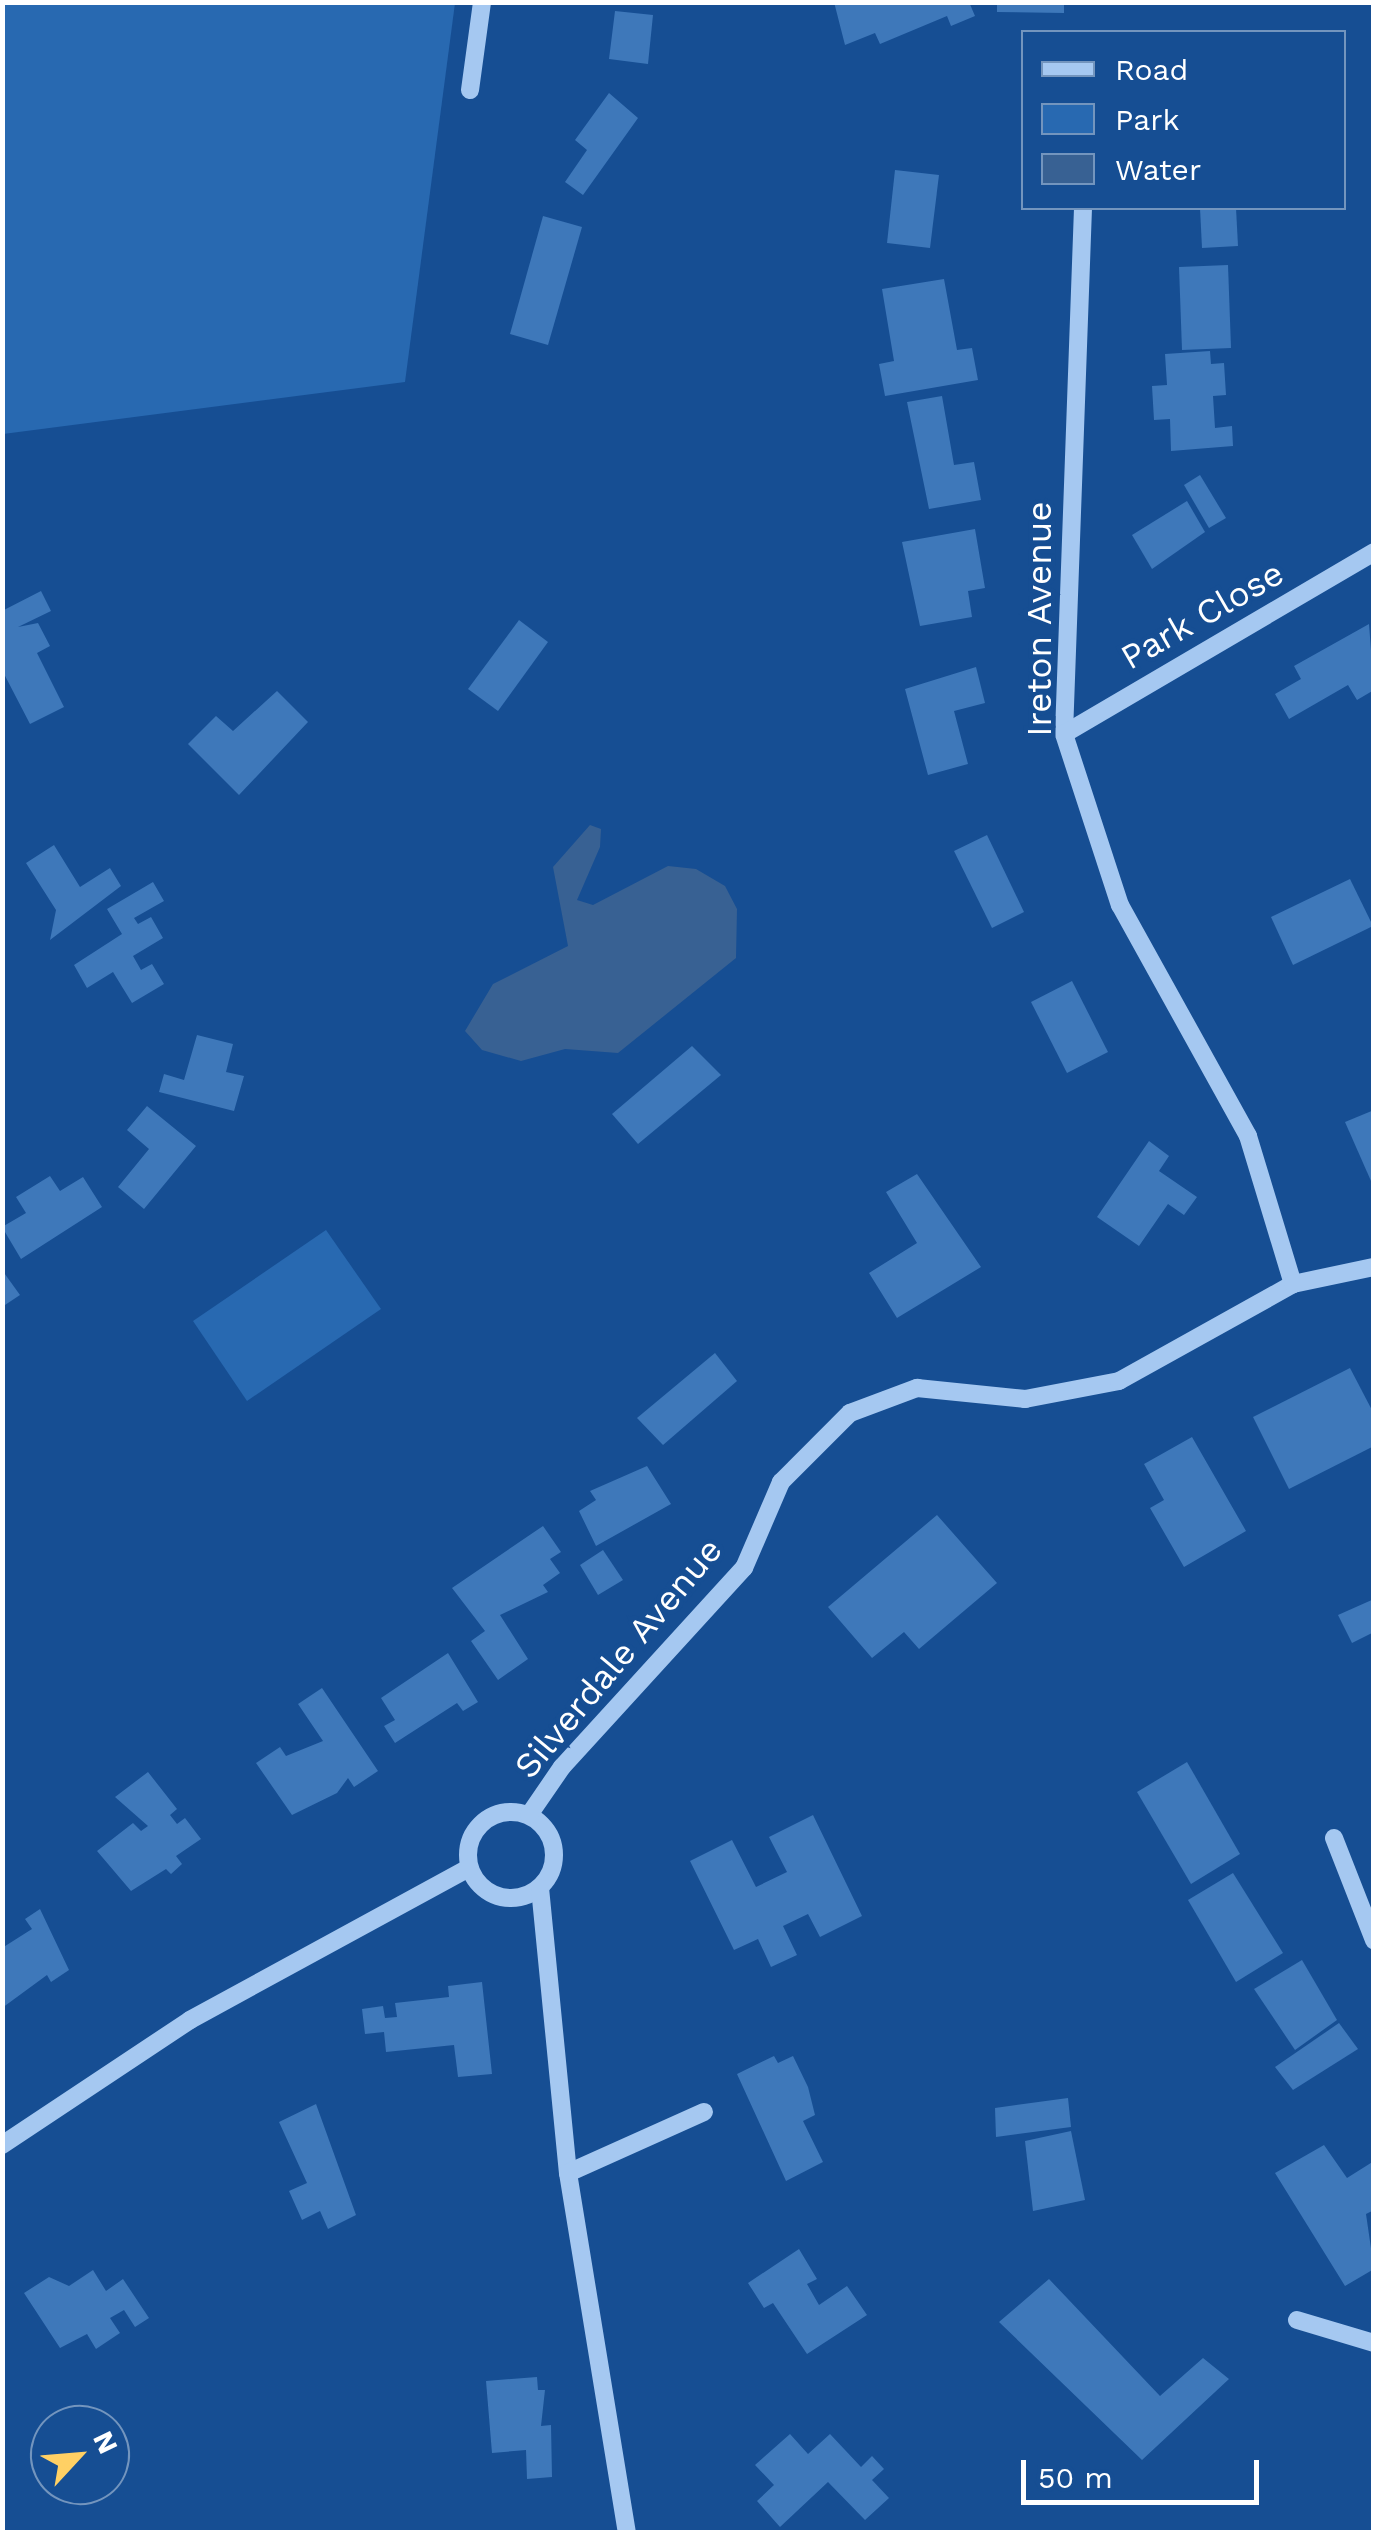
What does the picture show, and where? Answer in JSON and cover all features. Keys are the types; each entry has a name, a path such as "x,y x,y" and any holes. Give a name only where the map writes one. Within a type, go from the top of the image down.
{"street":[{"path":"470,90 482,2"},
{"name":"Ireton Avenue","path":"1083,210 1064,734 1120,905 1248,1136 1293,1284"},
{"name":"Park Close","path":"1064,734 1374,552"},
{"name":"Silverdale Avenue","path":"529,1815 562,1767 744,1568 781,1482 850,1413 917,1388 1025,1399 1119,1381 1293,1284 1374,1266"},
{"path":"469,1868 477,1827 501,1812 529,1815 554,1849 540,1888 568,2173 627,2532"},
{"path":"1334,1838 1374,1940"},
{"path":"469,1868 499,1897 540,1888"},
{"path":"2,2145 190,2020 469,1868"},
{"path":"568,2173 704,2112"},
{"path":"1297,2320 1374,2343"}],"green space":[{"path":"2,3 455,3 405,382 3,434"},
{"path":"326,1230 381,1309 247,1401 193,1321"}],"water":[{"path":"590,825 601,829 600,847 577,900 593,905 668,866 696,869 725,886 737,909 736,958 618,1053 565,1049 521,1061 482,1050 465,1031 493,984 568,946 553,867"}],"building":[{"path":"834,2 969,2 975,16 951,26 947,16 880,44 875,33 845,45"},
{"path":"997,2 1064,2 1064,13 997,12"},
{"path":"615,11 653,15 648,64 609,59"},
{"path":"609,93 638,118 583,195 565,182 587,150 575,140"},
{"path":"895,170 939,175 930,248 887,243"},
{"path":"1200,210 1236,210 1238,246 1202,248"},
{"path":"543,216 582,227 548,345 510,334"},
{"path":"1228,265 1231,348 1182,350 1179,267"},
{"path":"944,279 957,350 972,348 978,380 885,396 879,364 894,361 882,289"},
{"path":"1210,351 1211,364 1224,363 1226,395 1213,396 1215,428 1232,426 1233,446 1171,451 1170,419 1154,420 1152,386 1167,385 1165,354"},
{"path":"942,396 954,465 974,462 981,500 929,509 907,402"},
{"path":"1200,475 1226,518 1209,528 1184,485"},
{"path":"1187,501 1205,532 1152,569 1132,535"},
{"path":"975,529 985,588 968,591 972,617 920,626 902,542"},
{"path":"41,591 51,611 18,627 38,623 50,646 37,653 64,707 30,724 2,670 2,611"},
{"path":"519,620 548,642 498,711 468,689"},
{"path":"1369,624 1374,690 1357,700 1348,685 1289,719 1275,694 1301,679 1294,666"},
{"path":"976,667 985,703 954,711 968,764 928,775 905,689"},
{"path":"277,691 308,722 239,795 188,744 216,716 233,731"},
{"path":"987,835 1024,912 992,928 954,851"},
{"path":"54,845 80,887 110,868 121,886 50,940 56,910 26,863"},
{"path":"1350,879 1373,926 1293,965 1271,917"},
{"path":"153,882 164,901 134,918 138,924 151,917 163,938 133,956 141,970 152,964 164,984 132,1003 113,972 87,988 74,965 122,934 107,909"},
{"path":"1072,981 1108,1052 1067,1073 1031,1002"},
{"path":"197,1035 233,1044 226,1072 244,1076 234,1111 159,1092 164,1074 184,1080"},
{"path":"692,1046 721,1075 638,1144 612,1114"},
{"path":"147,1106 196,1146 144,1209 118,1187 149,1149 127,1130"},
{"path":"1374,1110 1374,1180 1371,1181 1345,1122"},
{"path":"1149,1141 1169,1156 1159,1171 1197,1197 1184,1215 1168,1204 1139,1246 1097,1217"},
{"path":"917,1174 981,1267 897,1318 869,1273 917,1243 886,1192"},
{"path":"50,1176 60,1191 83,1177 102,1207 21,1259 2,1227 26,1213 16,1197"},
{"path":"2,1270 20,1295 2,1307"},
{"path":"715,1353 737,1381 663,1445 637,1418"},
{"path":"1350,1368 1374,1414 1374,1446 1289,1489 1253,1417"},
{"path":"1192,1437 1246,1531 1184,1567 1150,1508 1164,1500 1144,1464"},
{"path":"647,1466 671,1504 596,1546 579,1511 596,1500 590,1491"},
{"path":"937,1515 997,1583 919,1649 904,1632 872,1658 828,1607"},
{"path":"543,1526 561,1552 550,1559 560,1573 543,1585 548,1592 500,1615 528,1659 498,1680 471,1641 485,1631 452,1588"},
{"path":"603,1550 623,1580 598,1595 580,1565"},
{"path":"1374,1599 1374,1632 1352,1643 1338,1615"},
{"path":"448,1653 478,1702 463,1711 457,1703 395,1743 384,1726 395,1720 381,1698"},
{"path":"322,1688 378,1771 354,1787 348,1778 337,1793 292,1815 256,1763 280,1747 286,1756 323,1741 298,1704"},
{"path":"1187,1762 1240,1854 1191,1884 1137,1792"},
{"path":"148,1772 177,1809 170,1815 177,1824 185,1818 201,1839 176,1856 182,1864 171,1874 166,1869 131,1891 97,1851 133,1823 141,1831 148,1826 115,1797"},
{"path":"813,1815 862,1916 820,1937 808,1914 783,1926 797,1955 771,1967 758,1939 734,1950 690,1861 732,1840 756,1887 787,1872 769,1837"},
{"path":"1233,1873 1283,1953 1236,1982 1188,1900"},
{"path":"40,1909 69,1970 51,1982 47,1975 2,2008 2,1948 32,1929 25,1919"},
{"path":"1302,1960 1337,2020 1295,2050 1254,1989"},
{"path":"482,1982 492,2074 458,2077 454,2045 386,2052 384,2032 365,2034 362,2009 383,2006 385,2018 397,2017 395,2003 449,1997 448,1986"},
{"path":"1339,2023 1358,2049 1293,2090 1275,2067"},
{"path":"774,2056 778,2063 793,2056 808,2087 815,2115 803,2121 823,2162 786,2181 737,2074"},
{"path":"1068,2098 1071,2127 996,2137 995,2108"},
{"path":"316,2104 356,2215 328,2229 320,2211 302,2220 289,2191 307,2183 279,2122"},
{"path":"1071,2131 1085,2200 1033,2211 1025,2141"},
{"path":"1324,2145 1347,2178 1374,2161 1374,2210 1366,2214 1374,2269 1345,2286 1275,2173"},
{"path":"799,2249 817,2279 807,2284 819,2305 847,2286 867,2315 807,2354 773,2303 764,2308 748,2283"},
{"path":"93,2270 106,2291 123,2279 149,2318 135,2327 124,2310 110,2318 120,2333 96,2349 87,2334 60,2348 24,2293 49,2277 69,2286"},
{"path":"1049,2279 1160,2396 1203,2358 1229,2379 1142,2460 999,2322"},
{"path":"537,2377 538,2390 545,2390 541,2426 551,2425 552,2477 527,2479 526,2450 492,2453 486,2381"},
{"path":"790,2434 808,2454 830,2434 861,2467 872,2456 884,2469 872,2480 889,2498 865,2520 828,2482 780,2527 757,2501 774,2485 755,2465"}]}
